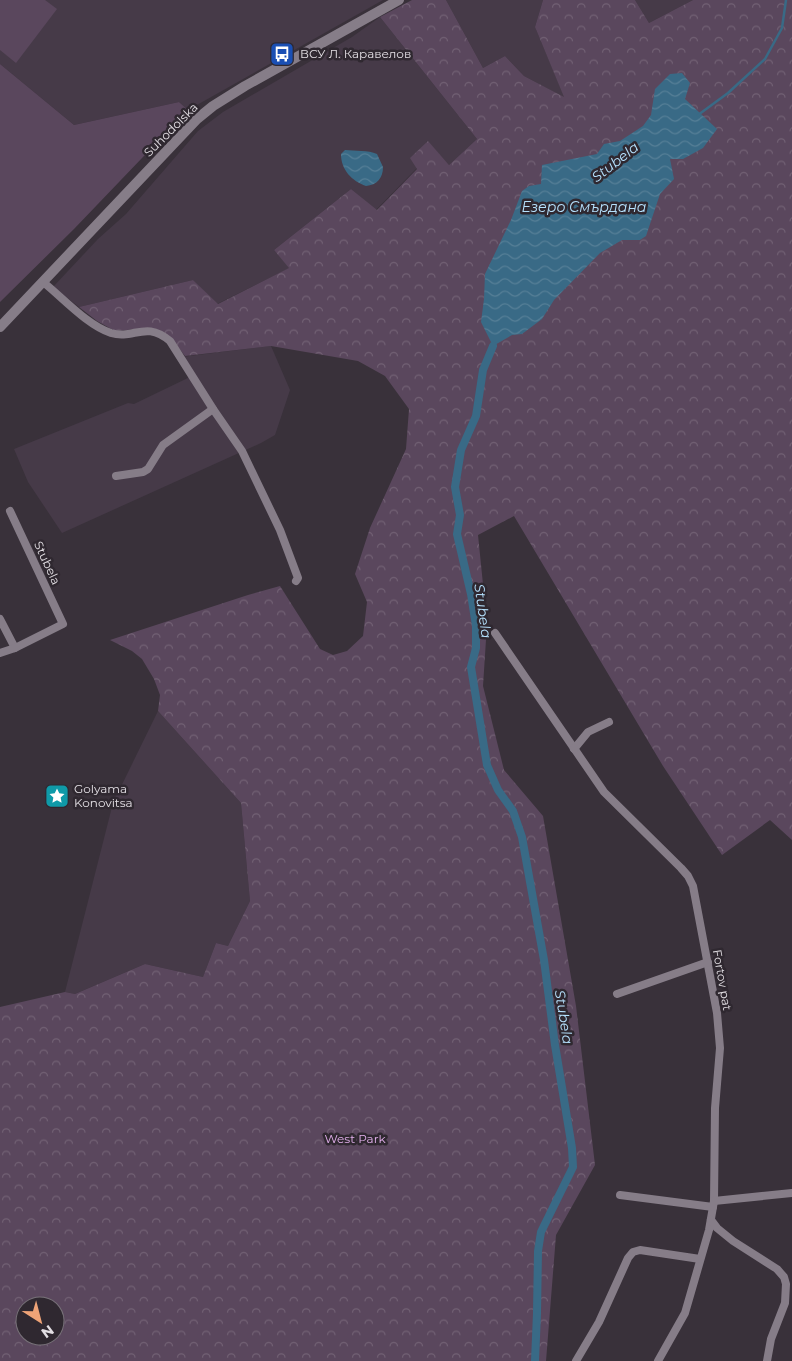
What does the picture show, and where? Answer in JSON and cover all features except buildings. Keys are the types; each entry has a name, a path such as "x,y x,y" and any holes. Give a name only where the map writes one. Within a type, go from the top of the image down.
{"street":[{"name":"Suhodolska","path":"0,328 202,115 245,86 399,0"},
{"path":"43,282 93,324 110,332 116,334 150,330 163,335 170,341 212,409 242,451 280,530 298,578 296,581"},
{"path":"116,476 143,472 148,469 163,445 212,409"},
{"name":"Stubela","path":"10,511 63,624 14,648"},
{"path":"0,618 14,648 0,653"},
{"name":"Fortov pat","path":"496,633 604,792 688,876 693,886 718,1013 720,1048 715,1108 713,1204 711,1220 685,1313 658,1361"},
{"path":"574,749 588,732 609,722"},
{"path":"617,994 708,962"},
{"path":"620,1195 713,1204 792,1193"},
{"path":"711,1220 732,1241 777,1269 784,1276 786,1284 785,1304 771,1340 767,1361"},
{"path":"576,1361 599,1322 628,1258 633,1252 640,1250 700,1258"}],"shaded area":[{"path":"0,0 383,0 188,110 179,102 74,125 0,64"},
{"path":"446,0 543,0 535,27 565,98 524,76 505,56 483,68"},
{"path":"635,0 693,0 649,23"},
{"path":"380,17 477,139 449,165 427,141 417,168 376,210 351,189 274,250 290,268 217,304 193,280 79,307 53,287 98,239 126,214 198,131 223,112 352,37"},
{"path":"271,346 290,390 275,435 62,533 28,482 14,449 128,403 134,404 192,376 181,357"},
{"path":"158,711 241,803 250,901 228,946 216,943 203,977 145,964 75,994 65,992 113,803"}],"green space":[{"path":"0,0 45,0 57,9 16,63 0,50"},
{"name":"West Park","path":"412,0 446,0 483,68 505,56 524,76 564,97 535,27 543,0 635,0 649,23 693,0 792,0 792,840 770,820 722,855 663,766 514,516 478,535 487,624 483,686 504,770 543,816 576,1006 595,1165 556,1235 546,1361 0,1361 0,1007 65,992 75,994 145,964 203,977 216,943 228,946 250,901 241,803 158,711 160,695 154,679 142,659 132,651 110,640 280,586 320,649 333,655 347,651 363,636 367,602 355,574 370,528 406,449 409,409 385,376 358,361 271,346 185,356 172,339 150,328 115,331 97,321 79,307 193,280 218,304 289,268 274,250 351,189 377,210 417,169 410,158 428,141 449,165 477,139 380,17"},
{"path":"0,64 74,125 179,102 188,110 74,229 0,302"}],"water":[{"name":"Езеро Смърдана","path":"682,73 690,83 685,99 717,129 703,148 683,159 670,159 674,179 660,194 646,236 640,240 622,240 600,253 554,300 542,319 522,334 512,335 493,346 481,322 485,274 511,220 522,191 529,186 541,184 542,165 597,154 604,144 620,141 643,126 651,115 655,89 670,74"},
{"path":"345,150 366,151 377,154 383,167 379,180 366,186 352,178 343,165 341,154"}],"waterway":[{"name":"Stubela","path":"698,115 728,93 765,59 782,28 786,0"},
{"name":"Stubela","path":"493,346 483,370 476,416 461,450 455,487 460,515 457,534 471,594 476,626 476,648 471,667 487,765 498,790 513,811 522,837 544,960 555,1045 572,1148 573,1167 541,1232 538,1251 535,1361"}],"place":[{"name":"ВСУ Л. Каравелов","path":"282,54"},
{"name":"Golyama Konovitsa","path":"57,796"}]}
